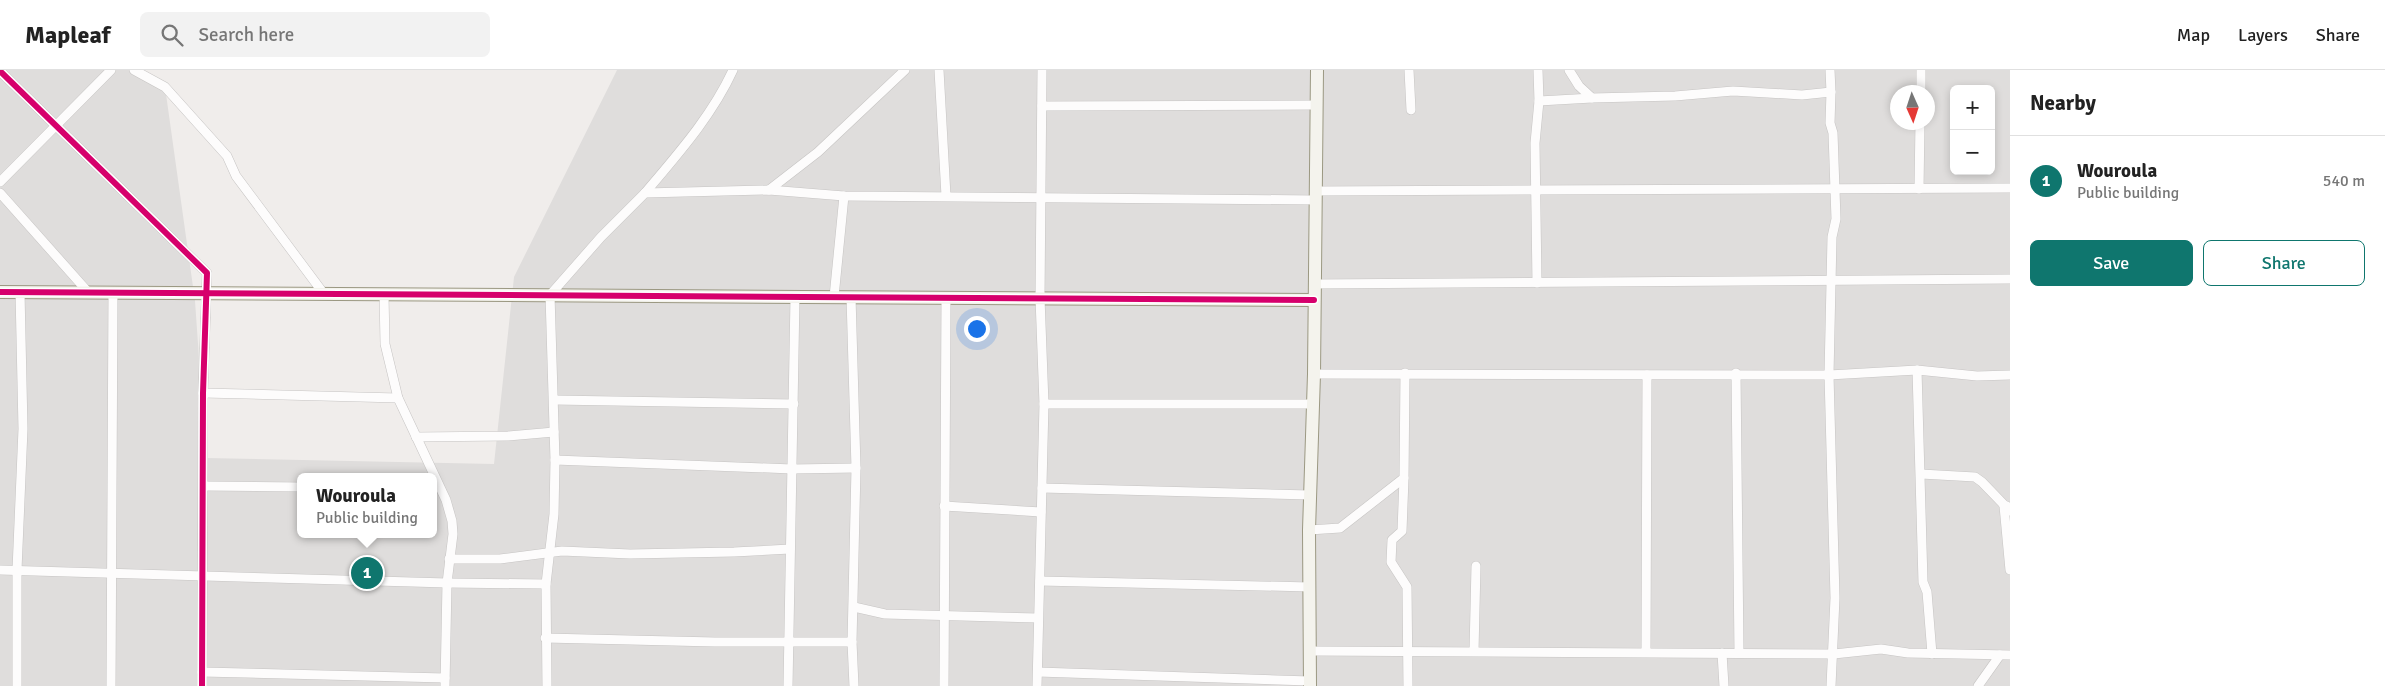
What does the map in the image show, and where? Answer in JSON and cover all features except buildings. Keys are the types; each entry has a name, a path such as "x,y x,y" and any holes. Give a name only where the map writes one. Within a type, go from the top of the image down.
{"street":[{"path":"0,182 111,70"},
{"path":"134,70 166,87 228,156 236,176 324,294"},
{"path":"546,686 546,584 554,514 555,460 550,295 601,237 645,193 686,144 723,91 733,70"},
{"path":"769,190 818,152 904,70"},
{"path":"939,70 946,196"},
{"path":"1037,686 1044,404 1040,298 1042,70"},
{"path":"1038,672 1310,684 1309,530 1314,374 1317,70"},
{"path":"1409,70 1411,110"},
{"path":"1537,283 1535,188 1536,124 1539,101 1538,70"},
{"path":"1569,70 1579,86 1592,98"},
{"path":"1830,70 1830,122 1833,133 1836,220 1832,237 1829,374 1835,598 1834,654 1831,686"},
{"path":"1921,70 1921,85"},
{"path":"0,71 207,273 204,393 202,686"},
{"path":"1539,101 1675,96 1733,90 1802,94 1831,92"},
{"path":"1042,106 1317,105"},
{"path":"1919,189 1920,130"},
{"path":"645,193 769,190 844,196 1315,196 1535,188 1834,190 2010,188"},
{"path":"0,193 88,292"},
{"path":"834,297 844,196"},
{"path":"1314,284 1831,282 2010,279"},
{"path":"0,292 1314,300"},
{"path":"17,686 17,570 23,428 20,292"},
{"path":"111,686 113,292"},
{"path":"384,294 384,344 398,398 431,473"},
{"path":"788,686 787,641 795,297"},
{"path":"851,297 856,468 852,642 854,686"},
{"path":"944,686 946,298"},
{"path":"1918,370 1923,582 1927,592 1932,654"},
{"path":"1314,374 1829,374 1918,370 1977,376 2010,375"},
{"path":"1405,373 1402,531 1392,540 1392,562 1407,587 1408,686"},
{"path":"1736,374 1740,653"},
{"path":"1646,652 1647,375"},
{"path":"204,393 398,398"},
{"path":"554,400 794,404"},
{"path":"1044,404 1313,404"},
{"path":"416,437 508,436 554,432"},
{"path":"555,460 792,469 856,468"},
{"path":"1921,474 1975,477 2008,508 2010,570"},
{"path":"1309,530 1340,528 1404,478"},
{"path":"204,486 297,487"},
{"path":"202,672 445,682 447,583 453,534 452,521 437,487"},
{"path":"1042,488 1310,495"},
{"path":"944,506 1041,512"},
{"path":"449,558 500,559 549,552 734,552 790,548"},
{"path":"1474,651 1476,566"},
{"path":"0,570 447,583 546,584"},
{"path":"1040,581 1310,587"},
{"path":"854,607 885,614 945,614 1038,618"},
{"path":"545,638 715,642 852,642"},
{"path":"1310,651 1407,650 1834,654 1882,649 1932,654 2005,655"},
{"path":"1722,653 1724,686"},
{"path":"1978,686 2005,655"}],"shaded area":[{"path":"0,70 144,70 165,87 195,301 206,458 494,464 514,277 617,70 2010,70 2010,686 0,686"}],"cycle path":[{"path":"0,71 207,273 203,393 202,686"},
{"path":"0,292 1314,300"}],"place":[{"name":"Wouroula","path":"367,573"}]}
